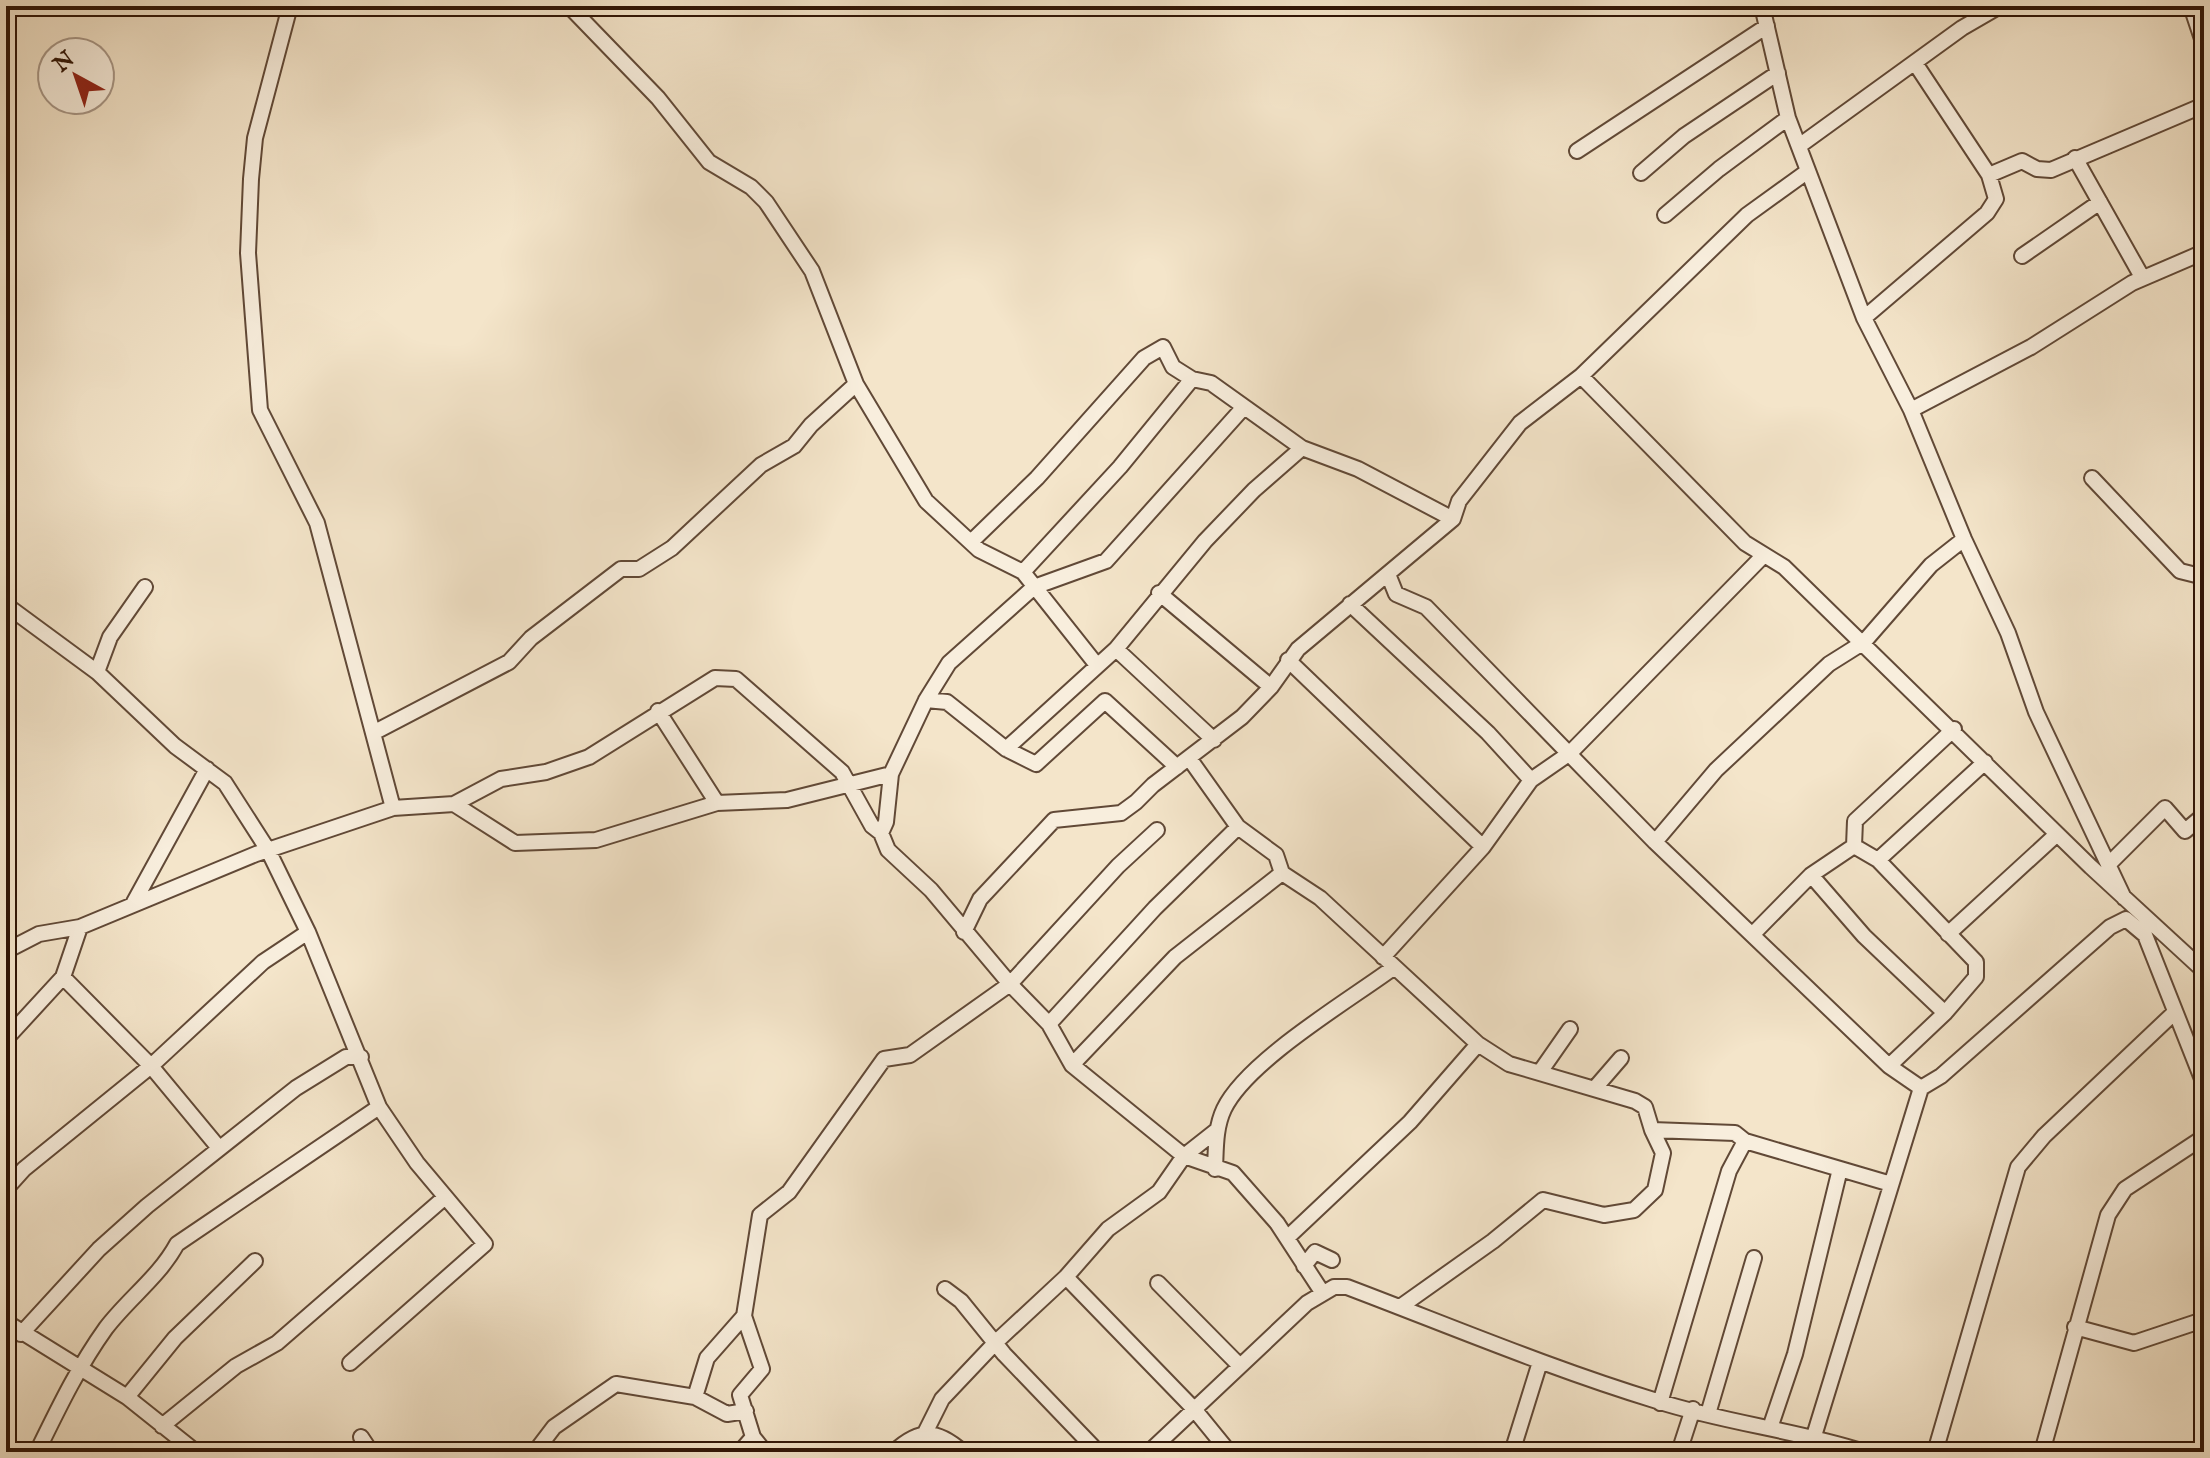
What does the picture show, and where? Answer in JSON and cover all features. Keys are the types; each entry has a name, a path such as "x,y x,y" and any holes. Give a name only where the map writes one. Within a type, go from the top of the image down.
{"street":[{"path":"290,6 255,138 250,193 248,253 260,410 317,523 393,808"},
{"path":"569,6 658,98 709,162 751,187 766,202 812,271 856,384 926,501 979,550 1023,572 1096,664"},
{"path":"1762,6 1788,118 1864,318 1911,410 1964,539 2008,633 2036,712 2124,898"},
{"path":"1799,146 1962,28 2000,6"},
{"path":"2191,6 2204,45"},
{"path":"1577,151 1767,26"},
{"path":"1864,318 1987,213 1996,199 1989,175 1915,63"},
{"path":"1641,173 1684,136 1778,73"},
{"path":"1989,175 2022,161 2044,171 2204,105"},
{"path":"1665,215 1719,169 1788,118"},
{"path":"2075,158 2142,277"},
{"path":"964,932 980,899 1054,820 1121,813 1242,717 1271,687 1288,660 1453,519 1459,501 1520,423 1581,376 1747,215 1808,171"},
{"path":"2022,256 2100,202"},
{"path":"1911,410 2031,347 2142,277 2204,252"},
{"path":"971,542 1037,478 1144,358 1163,347 1173,367 1192,379 1211,383 1302,448 1358,469 1453,519"},
{"path":"1581,376 1745,543 1784,567 1954,729 2057,834 2204,971"},
{"path":"1023,572 1120,467 1192,379"},
{"path":"373,733 509,662 531,638 621,569 639,569 672,548 761,465 794,446 811,425 856,384"},
{"path":"881,833 886,822 891,774 926,700 949,663 1034,587 1106,561 1244,407"},
{"path":"1006,749 1116,649 1159,593 1254,490 1302,448"},
{"path":"2092,478 2180,571 2204,577"},
{"path":"1655,842 1716,770 1829,664 1864,642 1931,565 1964,539"},
{"path":"1215,1169 1217,1130 1224,1108 1240,1085 1388,963 1483,847 1531,780 1570,753 1764,555"},
{"path":"1388,574 1396,594 1426,607 1655,842 1889,1066 1921,1088"},
{"path":"97,672 110,637 145,587"},
{"path":"1159,593 1271,687"},
{"path":"1350,604 1488,733 1531,780"},
{"path":"6,605 97,672 175,746 225,783 268,850 308,932 379,1107 444,1198 485,1244 350,1363"},
{"path":"1116,649 1214,740"},
{"path":"1288,660 1483,847"},
{"path":"6,951 39,934 80,927 134,902 268,850 393,808 454,804 501,779 546,772 589,757 715,678 736,679 842,772 872,826 881,833 888,850 931,890 964,932 1049,1024 1072,1065 1184,1156 1233,1173 1287,1238 1322,1292"},
{"path":"926,700 947,702 1006,749 1036,764 1105,701 1183,762 1238,827 1276,855 1282,873 1320,898 1478,1044 1509,1064 1595,1088 1645,1107 1663,1153 1655,1190 1634,1210 1604,1215 1543,1200 1493,1241 1400,1307"},
{"path":"658,711 717,803"},
{"path":"1854,846 1855,821 1954,729"},
{"path":"1878,860 1985,762"},
{"path":"134,902 207,769"},
{"path":"454,804 515,843 596,840 717,803 787,800 891,774"},
{"path":"2108,865 2165,808 2185,831 2204,815"},
{"path":"1049,1024 1155,908 1238,827"},
{"path":"765,1452 753,1437 740,1395 762,1369 744,1316 760,1215 789,1192 884,1059 910,1055 1010,984 1118,866 1157,830"},
{"path":"1948,934 2057,834"},
{"path":"1854,846 1878,860 1976,962 1978,971 1945,1013 1889,1066"},
{"path":"1753,934 1811,875 1854,846"},
{"path":"1072,1065 1175,957 1282,873"},
{"path":"1811,875 1891,964 1945,1013"},
{"path":"1814,1436 1921,1088 1941,1076 2110,927 2126,919 2145,935 2204,1084"},
{"path":"6,1039 63,977 80,927"},
{"path":"6,1189 24,1169 151,1066 263,962 308,932"},
{"path":"63,977 151,1066 219,1148"},
{"path":"1935,1452 2018,1167 2044,1136 2175,1012"},
{"path":"1540,1072 1570,1029"},
{"path":"1287,1238 1410,1122 1478,1044"},
{"path":"21,1334 99,1249 219,1148 296,1088 346,1057 361,1057"},
{"path":"1595,1088 1621,1058"},
{"path":"37,1452 78,1368 108,1325 165,1266 177,1244 379,1107"},
{"path":"894,1452 908,1439 926,1431 942,1399 996,1342 1066,1277 1108,1229 1159,1192 1184,1156 1217,1130"},
{"path":"1652,1130 1735,1133 1745,1141 1891,1184"},
{"path":"2042,1452 2108,1215 2125,1189 2204,1137"},
{"path":"1660,1403 1729,1171 1745,1141"},
{"path":"1770,1428 1795,1354 1840,1169"},
{"path":"162,1426 236,1366 277,1343 444,1198"},
{"path":"1304,1266 1315,1252 1332,1260"},
{"path":"1679,1452 1700,1412 1754,1258"},
{"path":"127,1397 175,1338 255,1261"},
{"path":"1066,1277 1194,1409 1229,1452"},
{"path":"1158,1283 1240,1366"},
{"path":"1149,1452 1322,1292 1347,1287 1540,1362 1660,1403 1814,1436 1864,1452"},
{"path":"945,1289 961,1301 1098,1452"},
{"path":"695,1397 707,1358 744,1316"},
{"path":"2075,1327 2134,1343 2200,1321 2204,1331"},
{"path":"6,1322 127,1397 196,1452"},
{"path":"1512,1452 1540,1362"},
{"path":"535,1452 554,1427 616,1384 695,1397 727,1414 746,1411"},
{"path":"926,1431 950,1440 963,1452"},
{"path":"361,1437 371,1452"},
{"path":"740,1452 753,1437"}]}
